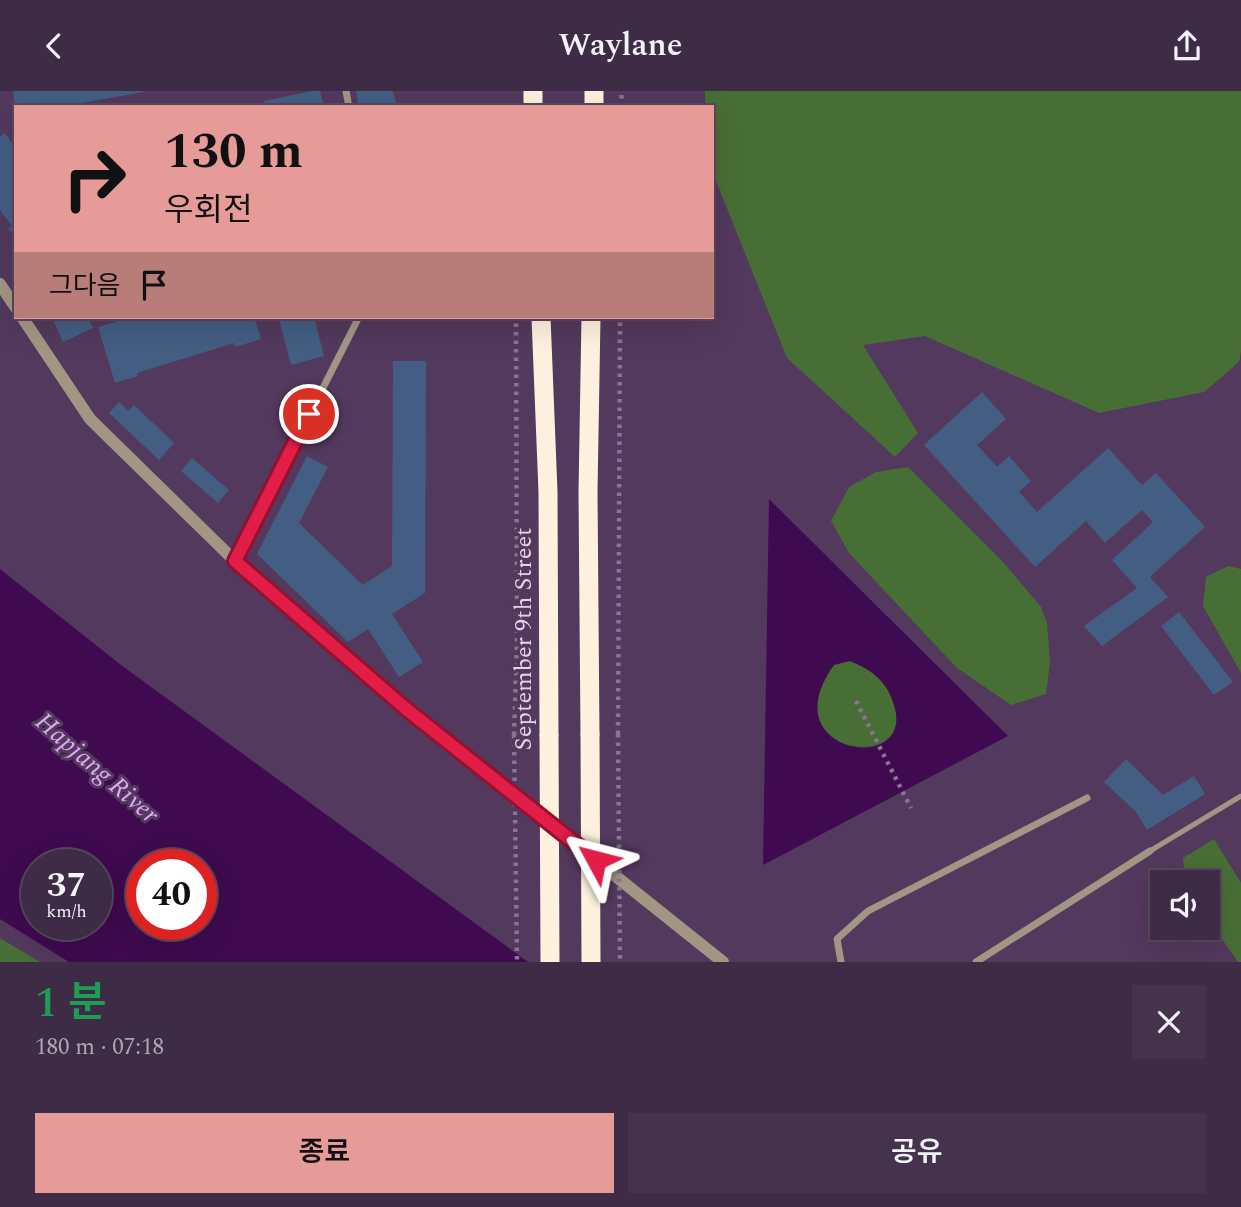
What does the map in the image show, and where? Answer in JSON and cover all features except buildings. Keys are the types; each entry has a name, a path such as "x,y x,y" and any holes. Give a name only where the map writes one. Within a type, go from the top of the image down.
{"highway":[{"name":"September 9th Street","path":"541,319 548,492 550,962"},
{"path":"591,319 591,962"}],"street":[{"path":"0,284 14,305"},
{"path":"23,319 90,419 235,561 405,708 723,962"},
{"path":"235,561 358,319"},
{"path":"841,962 837,939 868,911 1087,798"},
{"path":"976,962 1150,851"}],"lane":[{"path":"1150,851 1241,796"}],"path":[{"path":"516,319 517,643 514,735 517,962"},
{"path":"620,319 620,962"},
{"path":"856,701 911,809"}],"green space":[{"path":"705,91 1241,91 1239,362 1204,392 1099,413 925,336 863,345 918,433 895,457 787,358 714,176 714,105 705,105"},
{"path":"908,467 1003,562 1041,607 1047,623 1050,662 1046,694 1011,705 957,668 849,553 831,521 849,487 876,472"},
{"path":"1228,566 1241,569 1241,673 1203,606 1206,577"},
{"path":"850,661 878,677 894,704 895,726 885,741 868,747 848,745 830,735 819,719 819,695 834,664"},
{"path":"1214,839 1241,883 1241,962 1238,962 1220,936 1220,870 1184,870 1183,858"},
{"path":"0,938 40,962 0,962"}],"water":[{"path":"769,499 1008,736 763,865","holes":["850,661 883,683 894,705 895,727 885,741 868,747 848,745 830,736 819,719 819,695 834,665"]},
{"name":"Hapjang River","path":"0,569 121,665 528,962 69,962 34,940 112,940 112,849 21,849 21,932 0,919"}],"route":[{"path":"309,414 235,561 405,708 596,860"}]}
